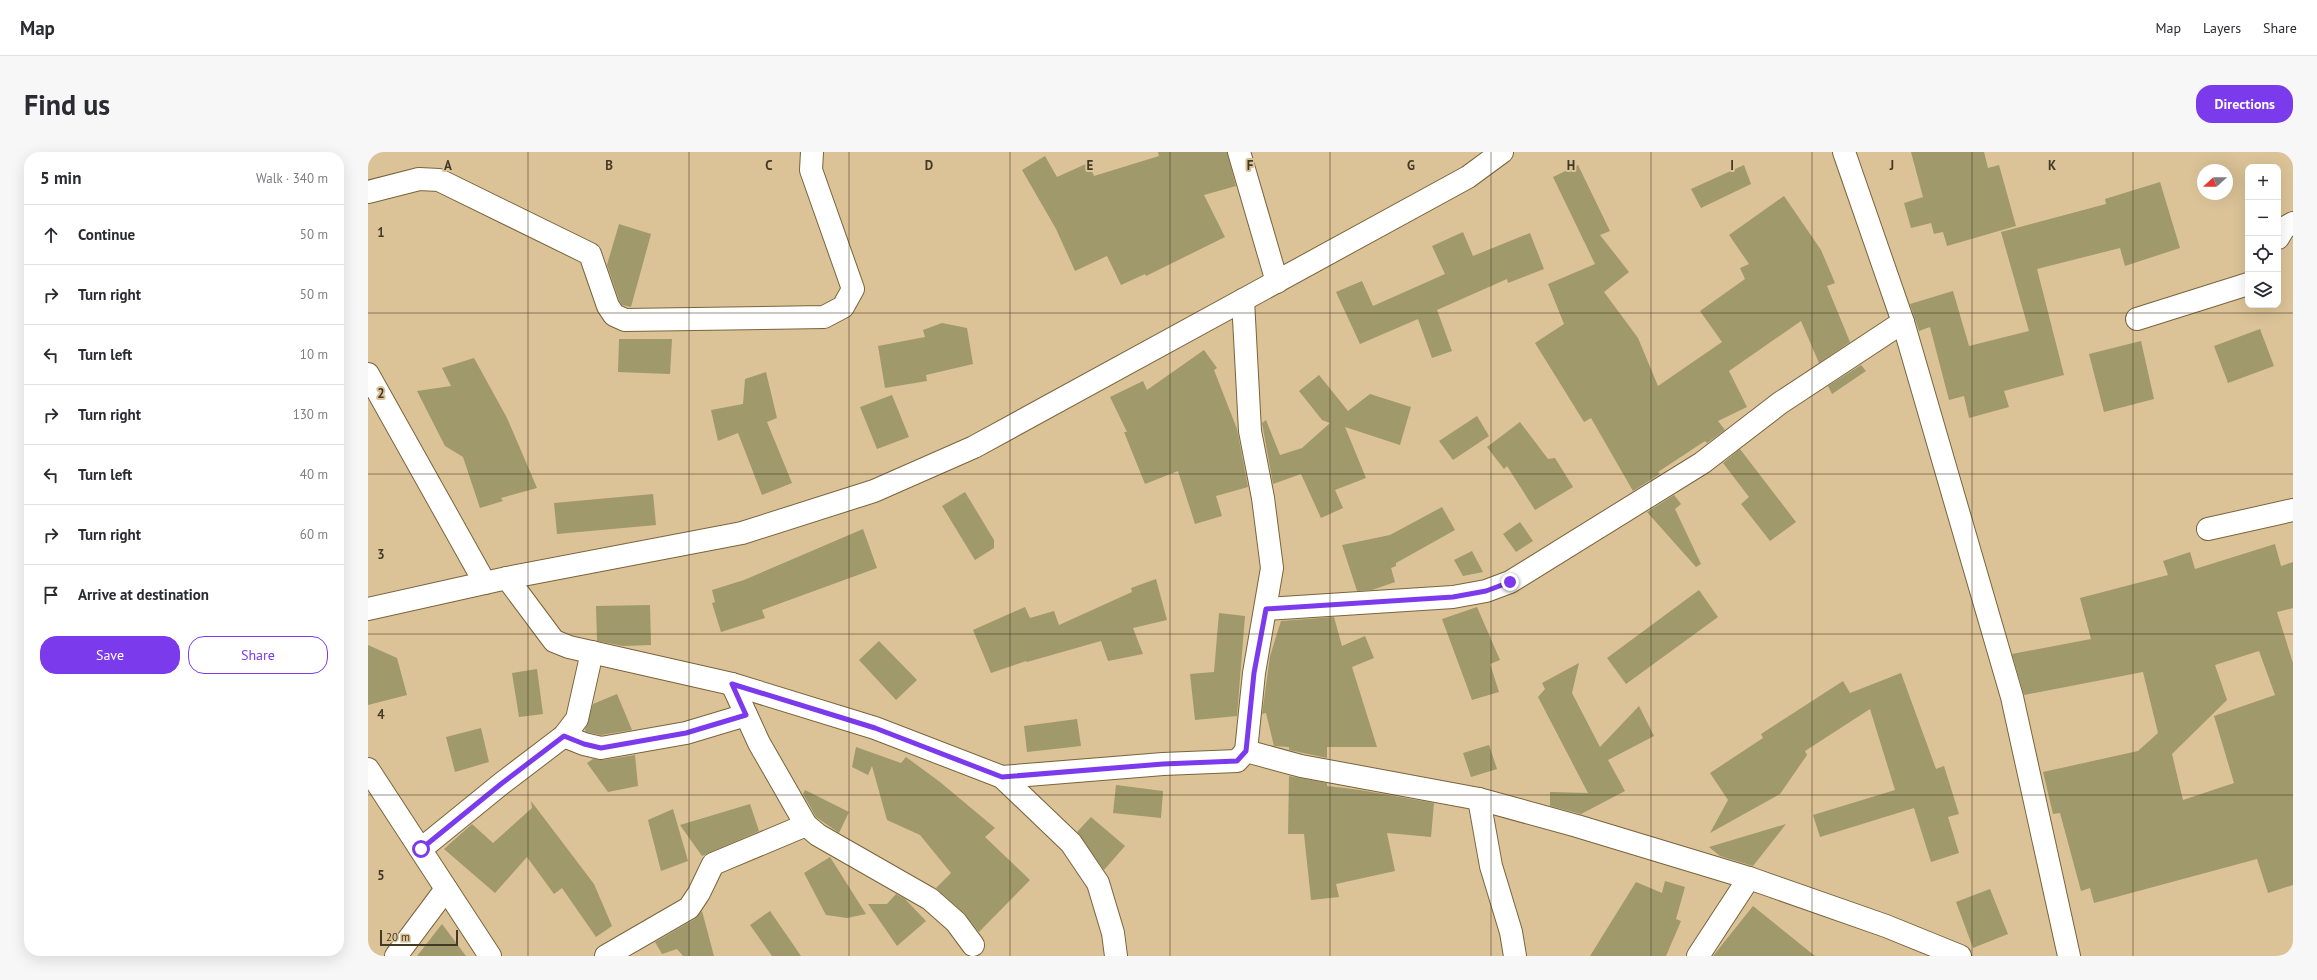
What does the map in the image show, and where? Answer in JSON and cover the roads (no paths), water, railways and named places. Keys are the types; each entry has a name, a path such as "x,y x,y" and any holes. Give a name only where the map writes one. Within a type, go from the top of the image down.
{"street":[{"path":"368,192 419,179 439,180 590,254 608,306 614,315 625,320 824,317 843,308 853,289 811,170 812,152"},
{"path":"1239,152 1277,282"},
{"path":"368,609 507,578 742,533 874,491 974,447 1468,177 1502,152"},
{"path":"1844,152 1903,322 2012,697 2069,956"},
{"path":"2279,236 2284,228 2293,223"},
{"path":"2137,319 2245,285"},
{"path":"1002,777 1163,764 1237,761 1246,751 1254,673 1272,568 1263,498 1250,431 1243,300"},
{"path":"1266,609 1453,597 1486,591 1510,582 1702,463 1780,404 1903,322"},
{"path":"368,374 485,583"},
{"path":"2208,529 2293,510"},
{"path":"507,578 554,641 592,652 732,684 875,728 1002,777 1071,843 1098,883 1113,932 1116,956"},
{"path":"421,849 501,784 564,736 577,719 592,652"},
{"path":"732,684 760,743 806,825 818,834 930,900 956,922 973,945"},
{"path":"564,736 584,744 601,748 686,733 746,715"},
{"path":"1246,751 1301,766 1479,799 1749,878 1886,926 1960,956"},
{"path":"368,768 490,956"},
{"path":"1479,799 1491,866 1511,932 1515,956"},
{"path":"606,956 689,908 699,893 713,864 806,825"},
{"path":"1698,956 1749,878"},
{"path":"396,956 446,889"}]}
